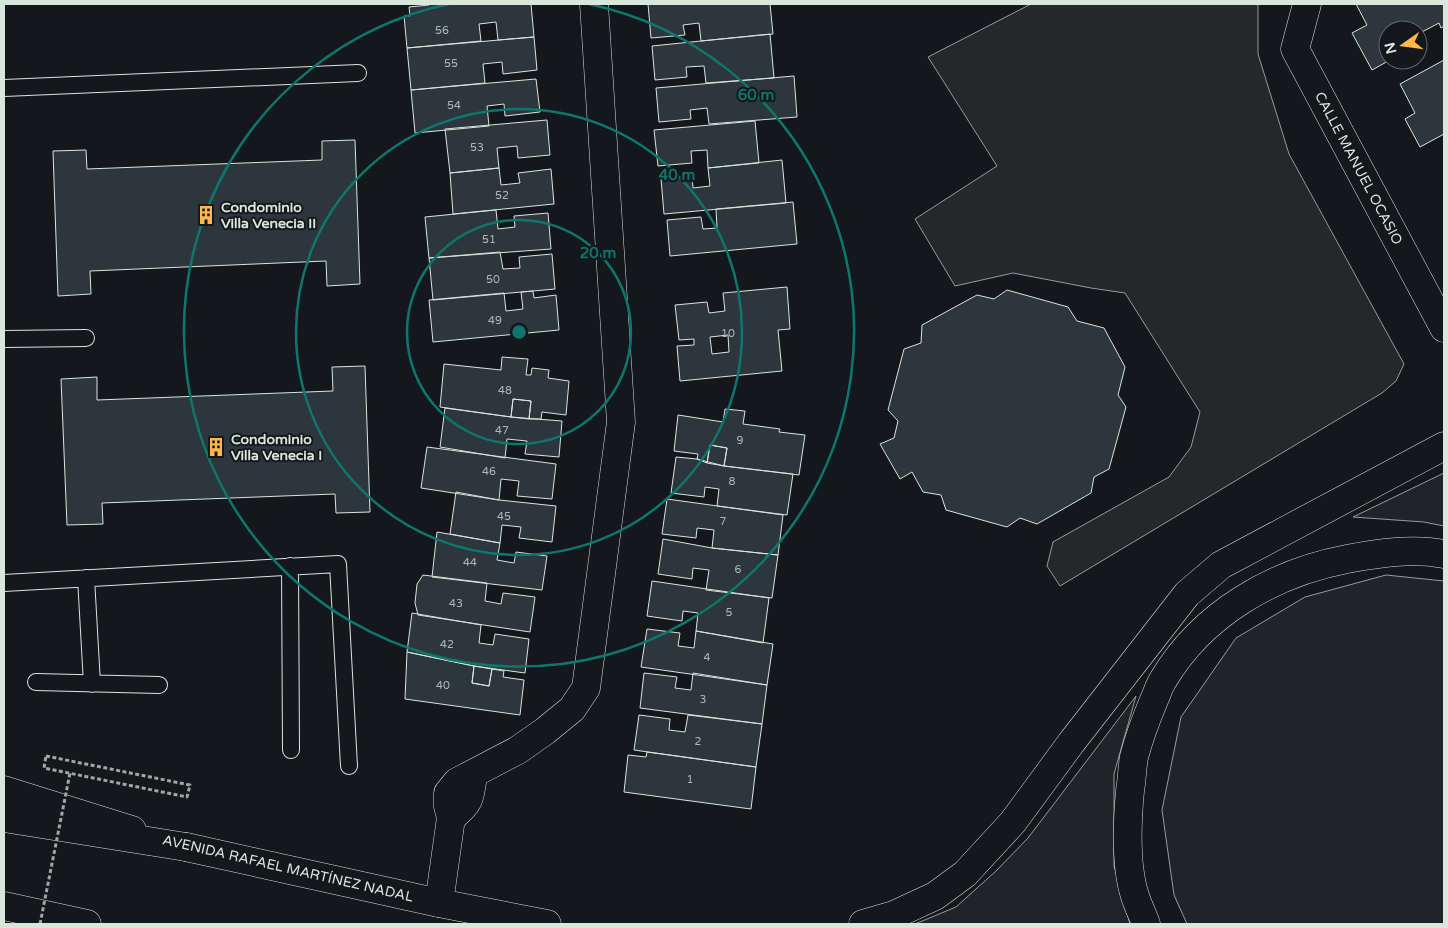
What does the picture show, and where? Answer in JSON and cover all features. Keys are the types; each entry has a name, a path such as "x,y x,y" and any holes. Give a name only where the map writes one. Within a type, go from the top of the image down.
{"main road":[{"path":"439,903 451,818 470,799 473,775 518,750 546,731 572,709 586,688 621,422 594,4"},
{"name":"CALLE MANUEL OCASIO","path":"1307,4 1295,49 1444,328"},
{"path":"863,924 894,915 935,896 965,874 1013,822 1071,743 1187,594 1221,565 1444,446"},
{"path":"1146,924 1135,895 1128,851 1129,807 1134,759 1148,714 1162,680 1187,646 1219,616 1257,590 1294,573 1332,562 1384,552 1407,551 1444,554"},
{"name":"AVENIDA RAFAEL MARTÍNEZ NADAL","path":"4,790 186,847 439,903 547,924"},
{"path":"4,818 186,847"},
{"path":"4,906 87,924"}],"lane":[{"path":"4,88 358,73"},
{"path":"4,339 86,338"},
{"path":"4,583 338,564 349,766"},
{"path":"290,566 291,750"},
{"path":"86,578 92,684"},
{"path":"36,682 159,685"}],"path":[{"path":"46,756 190,786 187,797 70,773 44,768 46,756"},
{"path":"40,924 70,773"}],"shaded area":[{"path":"1031,4 1258,4 1258,54 1289,154 1404,364 1396,381 1382,393 1060,586 1047,566 1053,542 1169,477 1191,447 1200,412 1125,293 1013,273 955,286 915,219 997,166 928,57"},
{"path":"1444,473 1444,526 1424,522 1353,517"},
{"path":"1386,575 1444,581 1444,924 1187,924 1174,895 1162,810 1181,717 1236,638 1305,597"},
{"path":"1136,696 1114,774 1114,866 1130,924 915,924 956,907 996,871 1028,838"}],"building":[{"path":"429,4 531,4 534,37 498,40 496,22 479,24 481,41 407,48 404,16 410,16 409,7"},
{"path":"648,4 770,4 773,34 701,41 699,23 683,25 685,35 651,38"},
{"path":"1356,4 1444,4 1444,26 1441,28 1439,23 1428,29 1428,20 1378,20 1378,67 1372,70 1352,33 1367,25"},
{"path":"770,34 774,78 706,83 704,66 686,67 687,77 655,80 652,46"},
{"path":"534,37 537,70 503,74 502,62 483,64 485,83 411,90 407,48"},
{"path":"1444,60 1444,134 1420,147 1405,119 1415,113 1400,84"},
{"path":"794,76 797,117 709,124 707,108 690,110 691,119 659,122 656,88"},
{"path":"536,79 540,112 505,116 504,104 487,106 489,126 415,133 411,90"},
{"path":"547,120 550,155 518,158 517,146 497,148 499,168 450,173 445,129"},
{"path":"755,121 759,163 708,168 707,150 691,151 692,163 658,166 654,130"},
{"name":"Condominio Villa Venecia II","path":"355,140 360,284 327,286 326,261 90,271 91,294 58,296 53,151 86,150 87,169 322,160 322,141"},
{"path":"782,160 786,203 664,214 661,179 692,176 693,188 710,186 708,168"},
{"path":"499,168 501,185 520,183 518,173 551,169 554,204 453,214 450,173"},
{"path":"793,202 797,244 670,256 667,220 701,217 703,229 717,228 716,209"},
{"path":"496,210 498,229 515,227 514,216 548,213 551,249 429,258 425,217"},
{"path":"500,252 503,269 520,268 519,257 552,254 555,289 433,300 429,258"},
{"path":"787,287 790,329 778,330 782,371 680,381 677,346 694,345 694,339 679,340 675,305 707,302 709,313 725,311 723,293","holes":["728,335 729,352 712,354 710,337"]},
{"path":"1007,290 1068,307 1077,321 1104,328 1125,367 1118,395 1126,407 1109,469 1094,477 1091,493 1037,524 1020,518 1007,527 946,510 941,495 923,492 912,472 900,479 880,444 894,438 898,421 888,410 904,349 921,343 922,325 977,295 994,299"},
{"path":"533,291 534,298 556,295 559,330 433,342 429,300 504,293 506,311 523,309 521,292"},
{"path":"502,357 528,359 526,375 531,375 532,368 549,370 548,378 569,381 566,415 542,412 541,419 529,419 531,401 513,399 511,417 440,407 444,364 501,370"},
{"name":"Condominio Villa Venecia I","path":"365,366 370,512 336,513 335,494 102,503 103,524 67,525 61,379 97,377 97,400 333,391 332,367"},
{"path":"513,399 531,401 529,419 511,417"},
{"path":"445,408 511,417 562,421 559,457 525,454 527,441 507,439 505,458 440,447"},
{"path":"725,409 745,411 743,424 780,429 779,432 805,435 799,475 724,466 727,448 710,445 707,463 697,459 698,454 674,451 678,415 723,422"},
{"path":"710,445 727,448 724,466 707,463"},
{"path":"427,447 556,464 552,499 517,496 519,481 501,479 499,500 421,488"},
{"path":"676,457 697,459 724,466 793,474 787,515 717,506 719,489 705,487 704,497 671,493"},
{"path":"456,492 499,500 556,506 552,542 519,538 521,527 502,525 500,543 450,534"},
{"path":"667,499 783,515 778,555 712,548 714,530 697,528 696,538 662,534"},
{"path":"437,532 500,543 497,560 514,563 516,552 547,556 542,590 432,577"},
{"path":"663,539 712,548 778,555 772,598 706,590 709,570 693,568 692,579 658,574"},
{"path":"423,575 487,583 485,601 501,604 503,593 535,597 530,632 418,615 415,603 417,584"},
{"path":"652,581 769,598 763,643 696,631 698,613 683,611 682,621 647,616"},
{"path":"412,613 481,625 479,643 493,645 495,634 529,639 525,673 474,666 407,652"},
{"path":"647,629 680,633 678,646 694,648 696,631 773,644 767,685 641,667"},
{"path":"407,652 474,666 472,683 489,686 492,669 504,671 503,677 524,680 520,715 405,699"},
{"path":"474,666 492,669 489,686 472,683"},
{"path":"644,673 677,677 675,688 691,690 693,673 767,685 762,724 640,708"},
{"path":"639,715 670,719 669,730 685,732 688,715 762,724 756,767 634,750"},
{"path":"647,752 756,767 751,809 624,792 628,755 646,757"}],"place":[{"name":"Condominio Villa Venecia II","path":"206,215"},
{"name":"Condominio Villa Venecia I","path":"216,447"}]}
